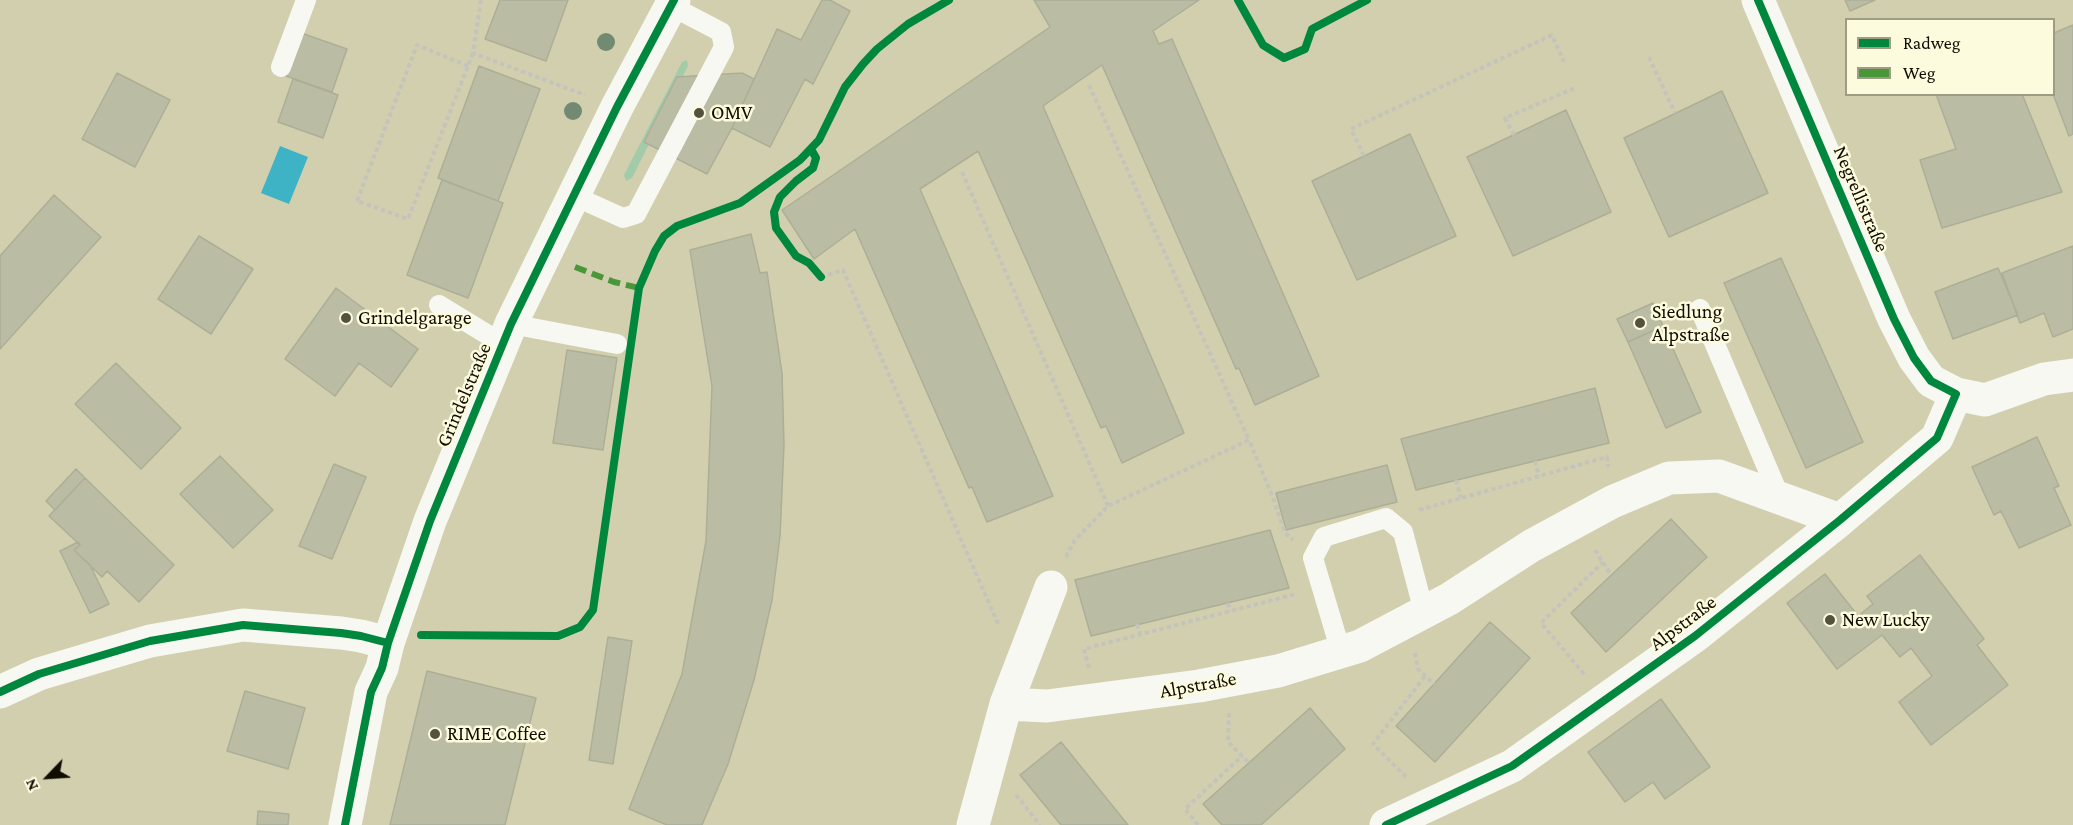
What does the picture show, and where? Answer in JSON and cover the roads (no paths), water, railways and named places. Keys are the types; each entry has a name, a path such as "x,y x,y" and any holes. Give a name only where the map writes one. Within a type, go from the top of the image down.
{"street":[{"name":"Negrellistraße","path":"1758,0 1894,319 1914,358 1930,381 1956,394 1985,400 2044,380 2073,375"},
{"name":"Grindelstraße","path":"345,825 371,692 382,668 388,643 430,521 507,334 672,3"},
{"name":"Alpstraße","path":"1386,825 1512,766 1695,636 1840,520 1937,438 1956,394"},
{"name":"Alpstraße","path":"1006,704 1047,706 1230,680 1278,671 1360,646 1449,599 1531,546 1612,502 1669,478 1719,476 1840,520"},
{"path":"973,825 1006,704 1051,586"},
{"path":"0,692 39,674 150,641 243,625 341,633 388,643"}],"lane":[{"path":"281,67 306,0"},
{"path":"574,196 622,218 636,214 724,47 721,32 672,3"},
{"path":"440,304 507,334 617,344"},
{"path":"1700,309 1780,498"},
{"path":"1341,651 1313,558 1324,537 1386,518 1403,532 1424,612"}],"water":[{"path":"280,146 308,157 289,204 261,193"}],"place":[{"name":"OMV","path":"699,113"},
{"name":"Grindelgarage","path":"346,318"},
{"name":"Siedlung Alpstraße","path":"1640,323"},
{"name":"New Lucky","path":"1830,620"},
{"name":"RIME Coffee","path":"435,734"}]}
